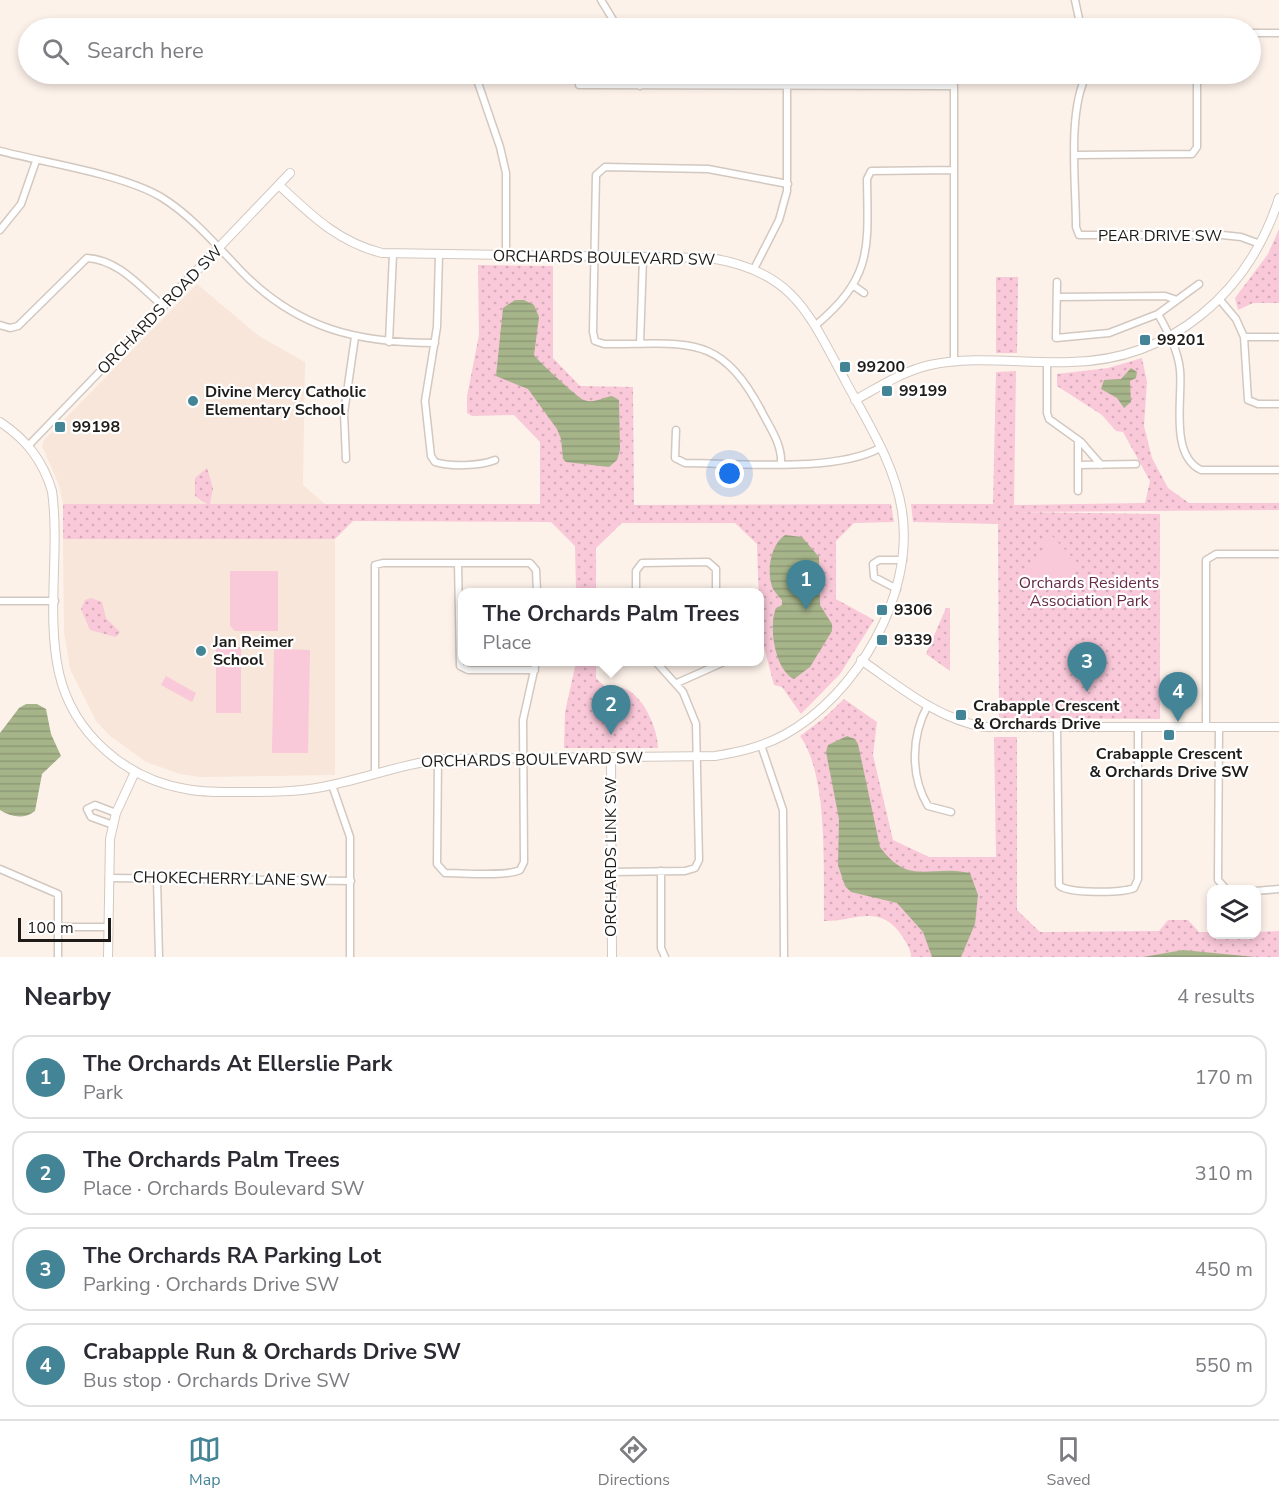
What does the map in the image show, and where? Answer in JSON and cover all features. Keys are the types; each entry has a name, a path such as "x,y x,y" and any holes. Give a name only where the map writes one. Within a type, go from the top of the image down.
{"street":[{"path":"601,0 612,18"},
{"path":"1075,0 1079,18"},
{"path":"1261,33 1279,33"},
{"path":"478,84 500,147 506,173 506,256"},
{"name":"PEAR DRIVE SW","path":"1084,84 1077,106 1076,227 1078,235 1222,235 1241,237 1260,244"},
{"path":"1076,155 1192,154 1197,147 1197,84"},
{"path":"579,85 954,86 954,362"},
{"path":"754,269 779,220 788,184 787,87"},
{"path":"0,151 148,191 173,206 257,287 288,310 319,326 355,337 389,342 435,343"},
{"path":"0,230 21,204 36,160"},
{"path":"781,463 776,438 747,384 727,362 700,347 604,344 594,338 596,175 601,169 708,169 788,184"},
{"path":"816,325 839,305 854,286 867,246 867,179 871,171 954,170"},
{"name":"ORCHARDS ROAD SW","path":"29,445 290,173"},
{"name":"ORCHARDS BOULEVARD SW","path":"0,422 29,445 52,491 56,658 68,700 93,739 109,754 135,772 167,786 198,791 288,791 332,785 375,772 438,759 699,757 734,753 783,736 818,712 837,693 861,660 888,615 897,589 903,560 904,534 900,502 880,448 816,325 787,290 754,269 710,258 393,254 360,247 336,235 309,214 279,185"},
{"path":"855,400 918,369 954,362 1086,362 1120,356 1170,337 1198,319 1220,300 1241,276 1260,244 1279,198"},
{"path":"389,342 393,254"},
{"path":"439,255 435,343 425,411 433,459 443,464 482,464 495,460"},
{"path":"0,325 10,328 18,326 87,258 98,260 121,271 163,306"},
{"path":"640,344 643,258"},
{"path":"1057,282 1056,338 1109,333 1158,314 1199,284"},
{"path":"854,286 864,293"},
{"path":"1057,297 1164,296 1177,300"},
{"path":"1220,300 1236,319 1244,337 1248,400 1258,404 1279,404"},
{"path":"1158,314 1170,337 1180,372 1179,430 1193,464 1205,470 1279,470"},
{"path":"346,459 344,413 355,337"},
{"path":"1244,337 1279,337"},
{"path":"1047,363 1049,419 1078,440 1101,465"},
{"path":"676,430 675,455 680,462 843,462 880,448"},
{"path":"1078,440 1078,491"},
{"path":"1079,465 1136,464"},
{"path":"1206,728 1206,560 1216,554 1279,554"},
{"path":"897,589 874,577 873,566 879,560 903,560"},
{"path":"636,588 636,571 642,563 708,562 716,568 716,588"},
{"path":"375,772 374,567 383,563 530,563 537,570 537,588"},
{"path":"458,563 458,588"},
{"path":"0,601 55,601"},
{"path":"861,660 928,705 975,725 1057,728 1279,727"},
{"path":"460,666 468,670 535,670"},
{"path":"438,759 437,864 440,870 448,873 520,870 524,861 524,714 536,666"},
{"path":"612,872 690,870 697,865 699,757 693,711 676,684 660,666"},
{"path":"676,684 715,666"},
{"path":"928,705 920,721 915,740 917,773 928,806 951,812"},
{"path":"1057,728 1059,885 1068,891 1124,891 1134,888 1138,879 1138,727"},
{"path":"1219,728 1218,880 1222,885"},
{"path":"761,745 783,810 784,957"},
{"name":"ORCHARDS LINK SW","path":"611,758 612,957"},
{"path":"108,957 109,878 113,825 116,813 135,772"},
{"path":"332,785 349,831 350,957"},
{"path":"113,825 91,817 87,809 95,804 116,813"},
{"path":"0,869 56,892 59,899 58,957"},
{"path":"661,871 661,948 664,957"},
{"name":"CHOKECHERRY LANE SW","path":"109,878 351,880"},
{"path":"157,879 159,957"},
{"path":"1261,891 1279,889"},
{"path":"59,927 108,927"}],"shaded area":[{"name":"Divine Mercy Catholic Elementary School","path":"197,284 259,336 305,362 303,485 325,504 63,504 59,485 42,446 44,440"},
{"path":"515,300 524,300 534,305 539,317 534,355 550,371 584,400 595,401 612,396 619,400 620,450 617,460 609,467 566,462 563,459 561,439 557,429 528,389 496,376 503,308"},
{"path":"1131,368 1137,372 1136,378 1130,381 1131,402 1124,408 1117,398 1101,389 1104,380 1121,379"},
{"path":"785,535 802,537 819,557 820,605 832,624 832,631 810,667 794,679 782,667 773,636 776,608 782,605 782,600 773,589 770,568 776,545"},
{"name":"Jan Reimer School","path":"63,539 335,539 335,775 200,777 180,774 146,762 110,736 96,721 70,669 64,632"},
{"path":"26,704 37,704 46,709 51,734 61,756 42,774 35,811 26,816 18,816 0,810 0,733 19,708"},
{"path":"847,736 855,739 858,744 880,847 901,867 911,870 970,873 978,895 975,924 961,957 932,957 923,932 897,903 851,892 845,886 838,865 839,819 826,752 828,745"},
{"path":"1183,950 1255,957 1143,957"}],"green space":[{"path":"1279,229 1279,303 1253,303 1238,310 1235,298 1268,254"},
{"path":"478,265 553,266 553,358 580,386 633,387 634,505 891,504 894,522 854,523 836,541 836,599 874,620 840,674 801,714 782,687 774,685 764,647 764,588 758,588 757,544 735,523 622,523 596,548 596,588 576,588 575,546 551,522 353,521 335,539 63,539 63,504 207,504 195,496 195,478 207,468 213,488 210,504 540,504 540,442 514,415 472,416 467,413 467,396 479,335"},
{"path":"996,277 1018,277 1017,353 996,353"},
{"name":"Orchards Residents Association Park","path":"1142,358 1147,382 1144,426 1152,458 1168,488 1189,503 1279,503 1279,510 1017,512 1160,514 1160,719 999,718 998,524 913,522 911,504 993,504 996,372 1016,371 1014,505 1145,503 1150,481 1123,432 1116,431 1102,415 1057,386 1057,374 1108,368"},
{"path":"1049,533 1080,565 1055,590 1043,578 1033,588 1022,577 1047,552 1039,543"},
{"path":"230,571 278,571 278,631 235,631 230,626"},
{"path":"91,598 102,602 106,618 120,632 116,637 90,630 81,609 85,600"},
{"path":"946,608 950,608 950,671 926,654"},
{"path":"216,647 241,647 241,713 216,713"},
{"path":"274,649 310,650 308,753 272,753"},
{"path":"575,666 596,666 596,678 604,686 623,688 637,697 652,722 658,748 564,748 565,712"},
{"path":"166,676 196,693 192,702 161,685"},
{"path":"844,699 877,722 873,755 893,840 929,857 996,857 994,737 1017,737 1017,910 1040,932 1159,931 1168,920 1188,920 1199,932 1207,932 1207,939 1261,939 1261,932 1279,931 1279,957 911,957 902,936 885,919 866,916 824,921 824,851 820,799 816,775 809,753 800,736"}],"place":[{"name":"99201","path":"1145,340"},
{"name":"99200","path":"845,367"},
{"name":"99199","path":"887,391"},
{"name":"Divine Mercy Catholic Elementary School","path":"193,401"},
{"name":"99198","path":"60,427"},
{"name":"The Orchards At Ellerslie Park","path":"806,610"},
{"name":"9306","path":"882,610"},
{"name":"9339","path":"882,640"},
{"name":"Jan Reimer School","path":"201,651"},
{"name":"The Orchards RA Parking Lot","path":"1087,692"},
{"name":"Crabapple Crescent & Orchards Drive","path":"961,715"},
{"name":"Crabapple Run & Orchards Drive SW","path":"1178,722"},
{"name":"The Orchards Palm Trees","path":"611,735"},
{"name":"Crabapple Crescent & Orchards Drive SW","path":"1169,735"}]}
